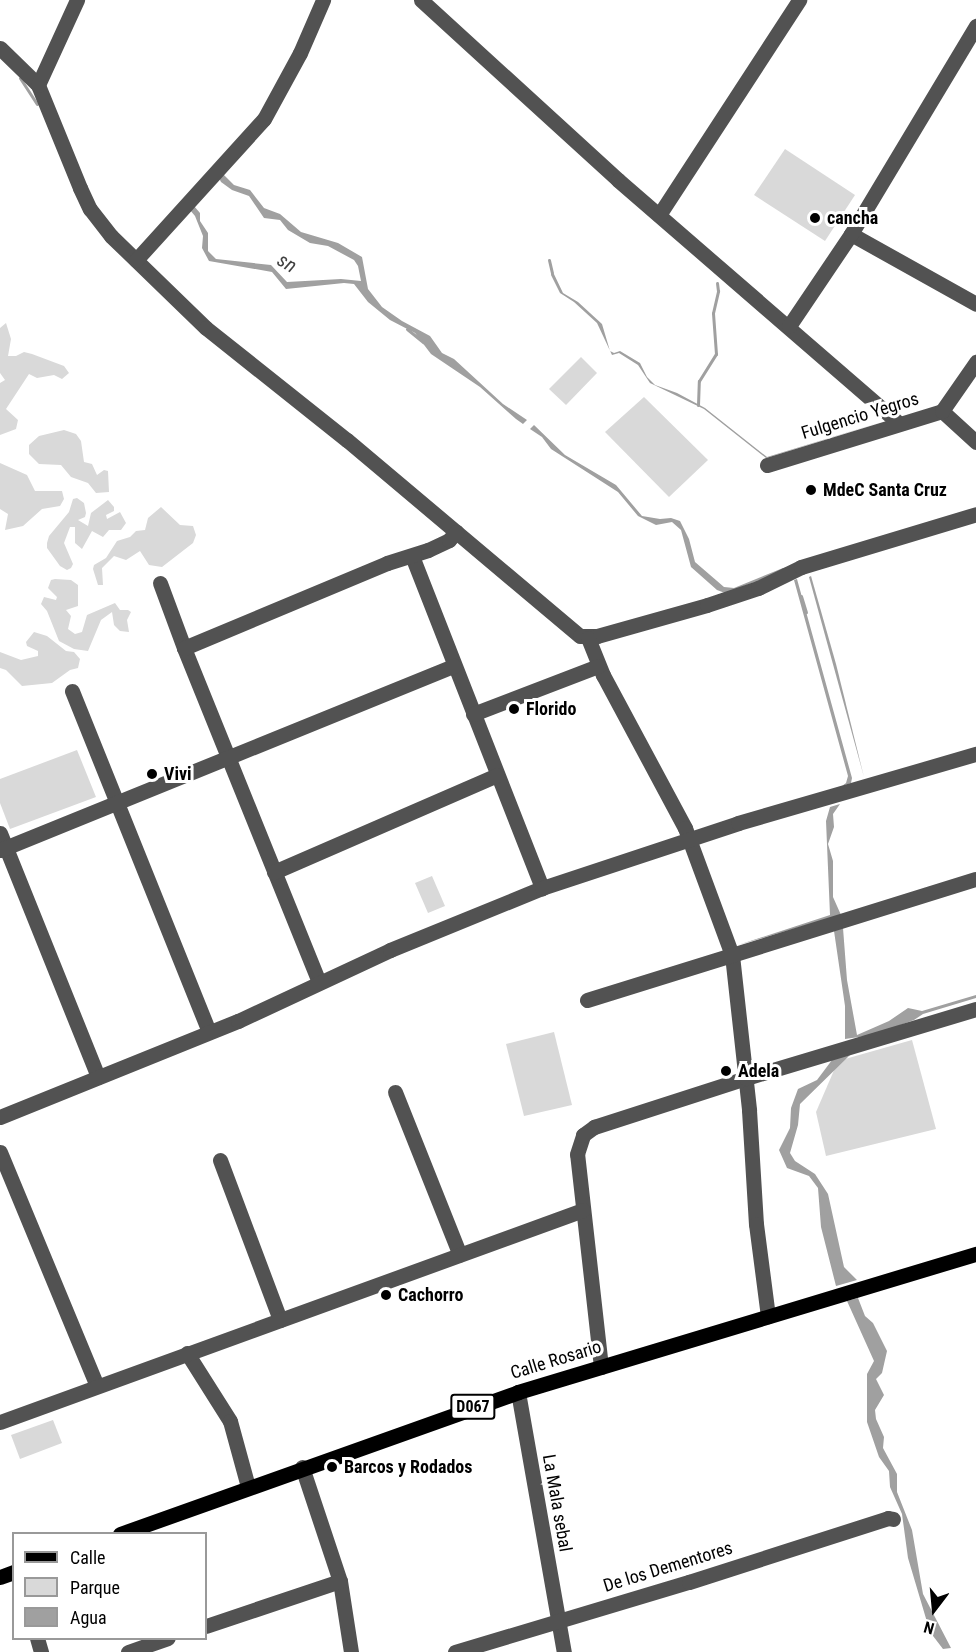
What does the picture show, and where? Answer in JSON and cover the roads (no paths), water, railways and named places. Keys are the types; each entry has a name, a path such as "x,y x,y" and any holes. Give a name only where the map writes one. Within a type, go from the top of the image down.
{"main road":[{"name":"Calle Rosario","path":"123,1532 518,1392 976,1254"}],"street":[{"path":"38,85 76,0"},
{"path":"136,260 264,119 300,52 323,0"},
{"path":"421,0 659,215 899,423"},
{"path":"659,215 799,0"},
{"path":"789,326 850,234 976,26"},
{"path":"0,48 38,85 90,209 111,236 206,328 347,440 574,633 588,638 707,605 758,588 801,567 976,514"},
{"path":"850,234 976,304"},
{"name":"Fulgencio Yegros","path":"767,465 942,411 976,362"},
{"path":"942,411 976,442"},
{"path":"184,648 387,563 443,544 456,532"},
{"path":"412,556 542,888"},
{"path":"160,582 184,648 319,982"},
{"path":"588,638 598,666 690,838 732,955 746,1078 756,1224 768,1317"},
{"path":"3,849 454,666"},
{"path":"473,714 598,666"},
{"path":"72,691 209,1032"},
{"path":"0,1117 209,1032 319,982 542,888 690,838 976,754"},
{"path":"274,872 497,775"},
{"path":"0,833 3,849 98,1077"},
{"path":"587,1000 976,879"},
{"path":"601,1367 577,1154 579,1142 588,1130 746,1078 863,1045 976,1009"},
{"path":"395,1092 460,1255"},
{"path":"0,1152 97,1386"},
{"path":"220,1160 280,1320"},
{"path":"0,1422 583,1210"},
{"path":"188,1353 230,1421 248,1487"},
{"name":"La Mala sebal","path":"518,1392 564,1652"},
{"path":"302,1467 340,1581 351,1652"},
{"name":"De los Dementores","path":"454,1652 558,1622 888,1518 892,1519"},
{"path":"207,1626 340,1581"},
{"path":"128,1652 162,1640"}],"water":[{"path":"223,174 234,185 250,190 264,208 280,214 301,232 338,243 362,257 368,289 382,307 430,336 442,353 454,359 503,404 527,420 523,424 480,387 431,354 415,333 390,320 368,302 354,284 286,289 272,272 209,261 202,248 203,236 190,210 194,206 200,213 200,221 208,233 208,251 216,259 271,265 287,282 341,279 361,281 358,266 354,260 328,246 310,243 288,230 280,220 264,218 249,196 232,190 221,182 219,178"},
{"path":"552,270 563,293 578,302 602,324 610,350 597,323 574,302 560,293 551,275"},
{"path":"610,351 614,353 620,351 640,363 647,377 655,385 677,393 705,408 767,457 885,421 766,458 704,409 650,383 638,365 619,353 612,355"},
{"path":"534,425 565,455 616,485 642,516 671,518 680,521 689,539 695,562 724,587 734,588 783,568 798,566 725,593 717,590 691,567 681,530 672,522 656,525 638,516 618,492 551,449 542,437 530,429"},
{"path":"811,576 836,664 864,777 809,577"},
{"path":"797,579 852,778 851,783 842,786 846,783 848,776 794,580"},
{"path":"840,804 833,814 834,827 828,844 833,861 833,897 841,915 738,945 830,915 826,821 830,807"},
{"path":"843,928 847,980 857,1035 889,1021 908,1008 922,1011 976,995 976,998 923,1014 914,1020 873,1035 845,1039 845,1006 834,931"},
{"path":"851,1054 800,1104 798,1125 790,1153 795,1161 815,1174 828,1194 844,1267 857,1280 836,1286 821,1227 818,1188 809,1176 787,1168 779,1150 790,1128 791,1108 798,1089 817,1080 832,1060"},
{"path":"858,1298 865,1316 873,1323 887,1351 882,1373 876,1379 884,1395 875,1410 876,1419 884,1437 883,1448 897,1474 897,1492 912,1530 923,1594 951,1648 943,1649 930,1632 908,1558 902,1514 890,1487 889,1471 879,1457 867,1422 867,1374 874,1361 847,1301"}],"waterway":[{"path":"20,78 37,104"},
{"path":"549,260 552,273"},
{"path":"698,405 699,381 716,354 713,313 718,291 717,283"},
{"path":"407,329 423,342"},
{"path":"801,596 806,612"}],"place":[{"name":"cancha","path":"815,218"},
{"name":"MdeC Santa Cruz","path":"811,490"},
{"name":"Florido","path":"514,709"},
{"name":"Vivi","path":"152,774"},
{"name":"Adela","path":"726,1071"},
{"name":"Cachorro","path":"386,1295"},
{"name":"Barcos y Rodados","path":"332,1467"}],"water label":[{"name":"sn","path":"287,263"}]}
